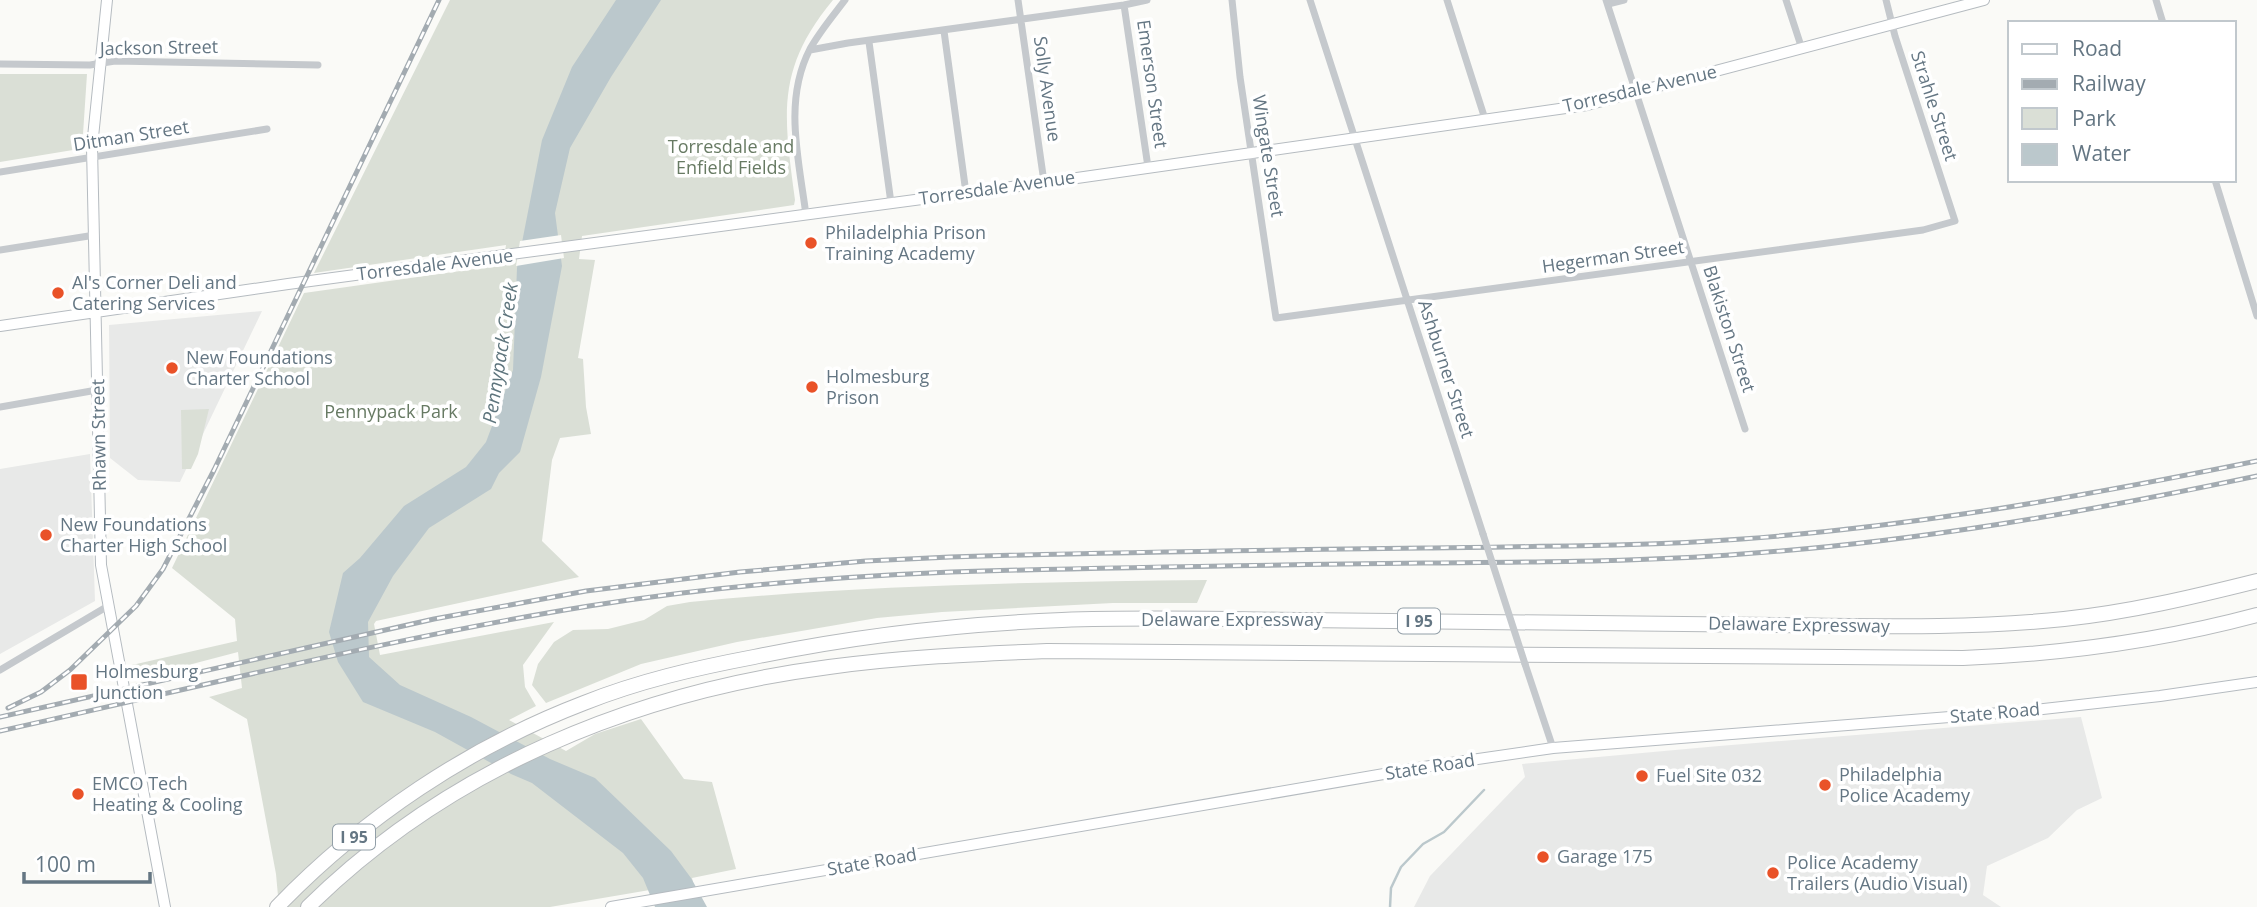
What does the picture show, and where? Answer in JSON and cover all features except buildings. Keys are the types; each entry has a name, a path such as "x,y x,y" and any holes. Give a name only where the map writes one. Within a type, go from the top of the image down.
{"highway":[{"name":"Delaware Expressway","path":"277,907 338,849 392,807 438,776 528,727 586,702 676,673 781,651 930,631 1060,620 1515,621 1909,626 1992,624 2124,611 2175,602 2257,581"},
{"name":"Delaware Expressway","path":"308,907 403,827 460,789 532,751 610,718 686,695 779,674 949,655 1073,651 1963,658 2081,650 2160,638 2257,615"}],"main road":[{"name":"Rhawn Street","path":"107,0 93,157 102,565 165,907"},
{"name":"Torresdale Avenue","path":"0,326 1044,183 1587,105 1984,0"},
{"name":"State Road","path":"611,907 1430,766 1553,748 2025,711 2257,682"}],"street":[{"path":"807,215 795,112 800,76 820,33 845,0"},
{"name":"Solly Avenue","path":"1018,0 1044,183"},
{"path":"810,50 1147,0"},
{"name":"Wingate Street","path":"1231,0 1276,317"},
{"name":"Ashburner Street","path":"1311,0 1553,748"},
{"path":"1447,0 1485,119"},
{"path":"1607,2 1624,0"},
{"path":"1786,0 1802,49"},
{"name":"Strahle Street","path":"1886,0 1955,220"},
{"path":"2156,0 2163,21"},
{"name":"Blakiston Street","path":"1607,2 1745,429"},
{"name":"Emerson Street","path":"1124,5 1148,167"},
{"path":"944,31 966,193"},
{"path":"869,42 891,203"},
{"name":"Jackson Street","path":"0,64 100,64 115,61 318,65"},
{"name":"Ditman Street","path":"0,172 267,129"},
{"path":"2216,182 2257,316"},
{"name":"Hegerman Street","path":"1276,317 1320,314 1923,230 1955,220"},
{"path":"0,250 95,235"},
{"path":"0,407 97,390"},
{"path":"0,670 108,606"}],"shaded area":[{"name":"New Foundations Charter School","path":"262,311 180,482 138,480 110,458 109,325"},
{"name":"New Foundations Charter High School","path":"90,454 95,601 0,654 0,469"},
{"path":"2081,717 2102,798 2077,810 2048,838 1987,866 1983,895 2001,907 1414,907 1430,876 1525,777 1522,764"}],"green space":[{"name":"Pennypack Park","path":"450,0 833,0 814,25 801,49 788,95 788,143 794,205 582,236 579,259 595,260 578,358 583,359 586,407 591,434 560,438 552,460 542,541 579,577 376,621 374,624 380,655 554,622 523,665 525,687 536,706 509,720 566,751 595,734 641,719 684,779 712,782 736,869 692,878 693,882 679,885 550,907 279,907 276,874 247,719 209,697 242,688 238,652 135,679 132,665 237,641 235,619 172,568 304,293 503,265 506,245 314,273"},
{"path":"0,74 87,74 83,134 73,150 0,162"},
{"path":"209,409 198,454 191,469 182,469 181,410"},
{"path":"1207,580 1197,603 1113,603 877,618 737,642 641,664 546,703 532,685 538,664 554,642 573,630 608,629 644,620 667,606 690,602 884,588"}],"water":[{"path":"616,0 661,0 611,77 570,148 555,213 562,266 541,377 520,452 499,473 491,489 429,528 393,576 368,622 369,657 400,685 471,717 550,759 595,778 671,851 691,878 707,907 655,907 643,878 623,853 532,783 435,732 363,702 338,662 329,632 343,573 360,558 404,506 466,467 486,442 513,370 517,268 542,140 572,67"}],"pier":[{"path":"561,235 564,258 516,266 520,241"}],"waterway":[{"path":"1390,907 1391,888 1401,867 1423,844 1444,832 1484,790"}],"railway":[{"path":"8,708 41,692 70,670 136,606 163,569 214,470 439,0"},
{"path":"0,717 434,619 586,591 740,572 950,557 1584,546 1742,539 1937,518 2129,486 2257,461"},
{"path":"0,731 441,633 589,606 724,588 951,572 1584,561 1742,554 1936,534 2129,502 2257,476"}],"place":[{"name":"Philadelphia Prison Training Academy","path":"811,243"},
{"name":"Al's Corner Deli and Catering Services","path":"58,293"},
{"name":"New Foundations Charter School","path":"172,368"},
{"name":"Holmesburg Prison","path":"812,387"},
{"name":"New Foundations Charter High School","path":"46,535"},
{"name":"Holmesburg Junction","path":"79,682"},
{"name":"Fuel Site 032","path":"1642,776"},
{"name":"Philadelphia Police Academy","path":"1825,785"},
{"name":"EMCO Tech Heating & Cooling","path":"78,794"},
{"name":"Garage 175","path":"1543,857"},
{"name":"Police Academy Trailers (Audio Visual)","path":"1773,873"}],"park label":[{"name":"Torresdale and Enfield Fields","path":"731,157"}],"water label":[{"name":"Pennypack Creek","path":"500,353"}]}
